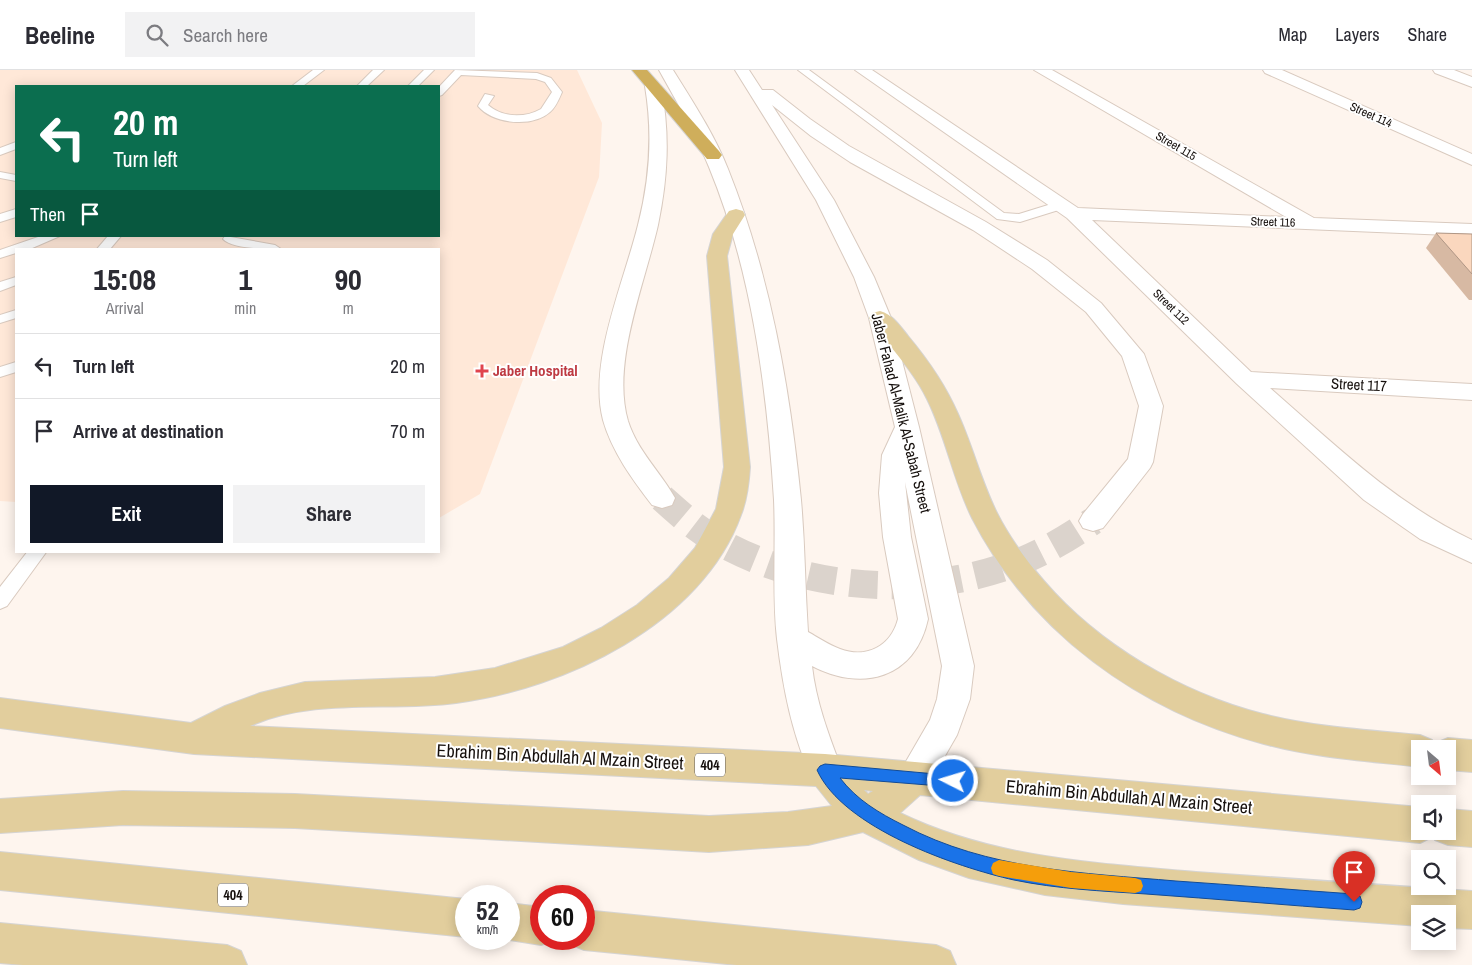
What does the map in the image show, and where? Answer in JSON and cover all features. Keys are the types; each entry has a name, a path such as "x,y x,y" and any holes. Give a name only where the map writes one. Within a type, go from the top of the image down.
{"main road":[{"path":"194,739 249,711 284,700 317,695 457,689 530,671 565,659 625,628 652,611 676,590 697,567 714,544 726,521 734,493 737,467 717,280 717,256 723,234 736,215"},
{"path":"880,318 901,340 930,383 940,402 985,516 1007,554 1051,606 1104,653 1136,675 1172,695 1216,714 1262,729 1310,738 1411,749"},
{"name":"Ebrahim Bin Abdullah Al Mzain Street","path":"0,713 194,739 825,770 1411,824"},
{"path":"1456,755 1472,756"},
{"path":"825,770 837,786 866,814 913,839 962,858 1016,872 1071,880 1472,910"},
{"path":"0,816 123,808 295,811 709,834 769,832 826,824 866,814 900,791 914,777"},
{"path":"1456,828 1472,830"},
{"name":"404","path":"0,871 455,917"},
{"path":"595,931 936,965"},
{"path":"0,943 227,965"}],"street":[{"name":"Street 112","path":"862,70 1067,210 1245,379 1373,493 1430,532 1472,552"},
{"name":"Street 115","path":"1041,70 1310,223"},
{"name":"Street 114","path":"1270,70 1472,160"},
{"path":"1440,70 1470,81"},
{"path":"745,72 785,108 836,145 982,228 1048,270 1095,308 1117,330 1130,347 1146,386 1150,406 1150,427 1144,451 1134,476 1117,499 1093,521"},
{"name":"Jaber Fahad Al-Malik Al-Sabah Street","path":"745,72 825,200 864,277 880,318 907,427 958,666 954,704 946,724 914,777"},
{"path":"653,75 683,96 713,155 736,215 756,289 773,381 787,499 794,662 804,714 812,742 825,770"},
{"path":"653,75 660,124 660,169 616,345 611,385 613,407 622,437 643,476 662,498"},
{"name":"Street 116","path":"1067,210 1472,230"},
{"name":"Street 117","path":"1245,379 1472,392"},
{"path":"792,638 841,664 860,666 885,660 905,646 912,633 913,619 893,494 895,455 907,427"}],"lane":[{"path":"299,85 319,70"},
{"path":"363,85 379,70"},
{"path":"413,85 429,70"},
{"path":"803,70 1001,216 1020,218 1067,210"},
{"path":"440,91 459,71 538,76 548,80 557,92 552,103 544,112 504,118 490,114 483,106 489,96"},
{"path":"0,152 15,146"},
{"path":"0,175 15,178"},
{"path":"0,218 15,213"},
{"path":"20,248 51,237"},
{"path":"102,248 114,237"},
{"path":"220,248 229,238 271,248"},
{"path":"0,254 15,250"},
{"path":"0,287 15,282"},
{"path":"0,319 15,314"},
{"path":"0,372 15,367"},
{"path":"0,601 36,553"}],"shaded area":[{"name":"Jaber Hospital","path":"0,70 577,70 602,123 599,177 480,494 440,517 440,248 15,248 15,502 0,501"}],"building":[{"path":"1436,233 1472,234 1472,274"}],"tunnel":[{"path":"662,498 702,531 749,557 784,569 856,584 930,583 967,577 1002,568 1038,554 1061,542 1093,521"}],"slow traffic":[{"path":"999,868 1071,880 1135,886"}],"place":[{"name":"Jaber Hospital","path":"482,371"}],"route":[{"path":"953,781 825,770 837,786 866,814 913,839 962,858 1016,872 1089,882 1354,902"}]}
